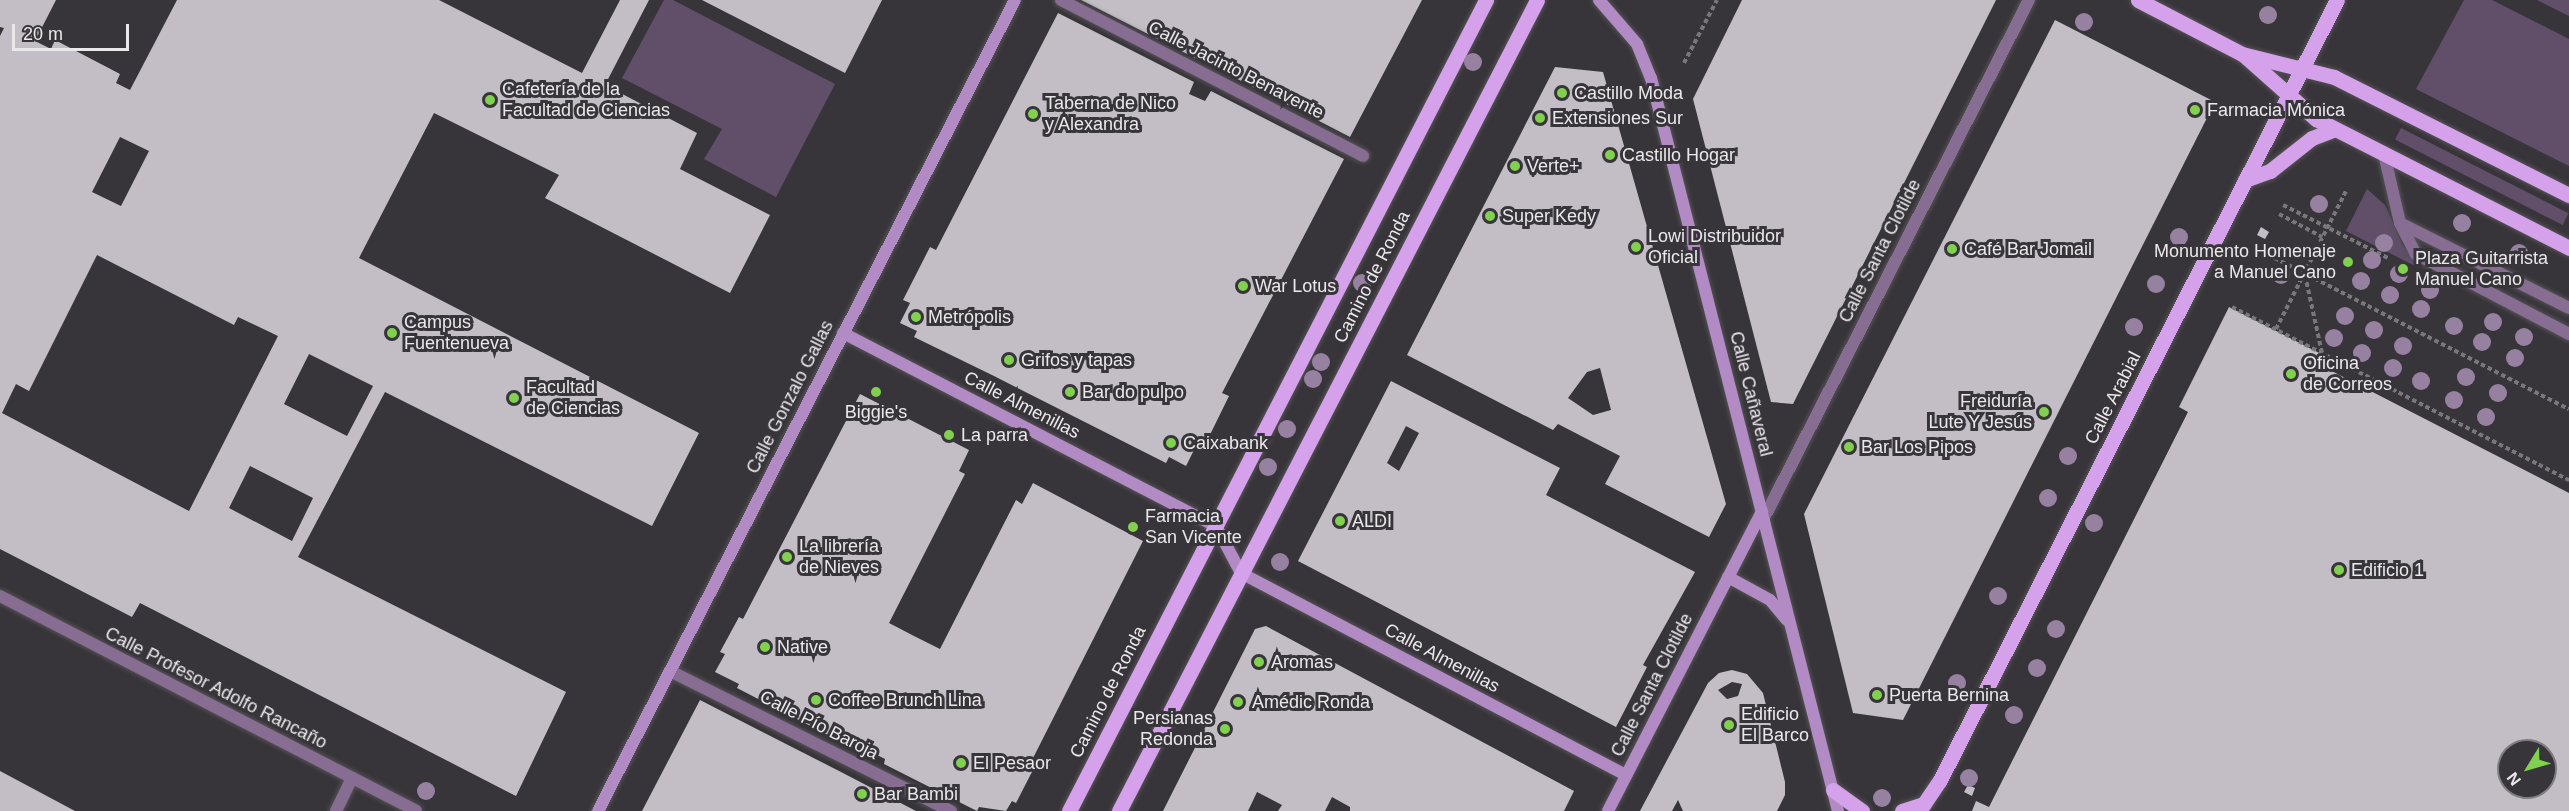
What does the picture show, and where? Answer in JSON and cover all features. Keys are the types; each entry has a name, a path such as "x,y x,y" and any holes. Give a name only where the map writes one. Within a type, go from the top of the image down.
{"main road":[{"name":"Camino de Ronda","path":"1069,811 1486,0"},
{"name":"Camino de Ronda","path":"1119,811 1537,0"},
{"path":"2138,0 2242,54 2316,119 2569,248"},
{"name":"Calle Arabial","path":"1922,807 1957,746 2337,0"},
{"path":"2242,54 2334,77 2569,195"},
{"path":"2245,180 2270,171 2312,138 2335,129"},
{"path":"1833,790 1862,811"},
{"path":"1902,811 1922,807"}],"street":[{"name":"Calle Gonzalo Gallas","path":"598,811 1015,0"},
{"name":"Calle Jacinto Benavente","path":"1061,0 1363,156"},
{"name":"Calle Cañaveral","path":"1599,0 1637,44 1651,78 1838,811"},
{"name":"Calle Santa Clotilde","path":"1608,811 2029,0"},
{"path":"2384,154 2400,223 2418,256 2569,334"},
{"path":"2400,223 2569,308"},
{"name":"Calle Almenillas","path":"843,333 1216,526"},
{"path":"1216,526 1241,573"},
{"name":"Calle Almenillas","path":"1241,573 1626,776"},
{"path":"1728,577 1774,604 1792,630"},
{"name":"Calle Profesor Adolfo Rancaño","path":"0,596 416,811"},
{"name":"Calle Pío Baroja","path":"670,671 951,811"},
{"path":"336,811 352,778"}],"path":[{"path":"1684,63 1717,0"},
{"path":"2276,329 2346,191"},
{"path":"2283,205 2392,260"},
{"path":"2279,214 2322,237"},
{"path":"2260,251 2569,409"},
{"path":"2304,273 2323,353"},
{"path":"2232,307 2569,480"}],"shaded area":[{"path":"664,0 673,0 835,84 776,197 704,159 722,129 622,78"},
{"path":"2464,0 2492,0 2569,39 2569,166 2416,89"},
{"path":"2537,0 2569,0 2569,16"},
{"path":"2401,128 2569,213 2563,225 2395,140"},
{"path":"2367,189 2385,205 2402,244 2419,268 2346,231"}],"building":[{"name":"Facultad de Ciencias","path":"0,0 56,0 35,41 51,49 55,40 120,74 116,83 130,90 177,0 439,0 582,73 620,0 649,0 605,85 697,133 680,169 770,215 730,293 545,198 559,175 434,113 359,258 699,433 652,526 385,392 298,557 566,692 516,796 140,603 132,617 0,549 0,36 4,28 0,27","holes":["120,137 149,151 121,206 92,192","97,255 234,325 238,317 278,336 189,511 2,413 16,384 29,391","309,354 373,386 347,436 284,404","250,466 313,498 292,541 229,508"]},
{"path":"702,0 882,0 845,73"},
{"path":"1081,0 1422,0 1350,137 1218,69 1224,58 1206,51 1201,61"},
{"path":"1742,0 1996,0 1793,404 1771,402 1693,99"},
{"path":"1058,13 1194,82 1189,94 1205,101 1211,91 1344,159 1222,393 1229,396 1203,449 1196,446 1186,466 1169,457 1166,463 914,337 917,331 900,323 910,303 903,300 930,247 936,250"},
{"path":"2055,20 2215,102 1903,720 1853,713 1804,514"},
{"path":"1555,67 1603,72 1726,504 1709,537 1605,484 1620,456 1558,424 1553,430 1407,355","holes":["1600,368 1611,410 1593,415 1568,398 1587,372"]},
{"path":"2261,227 2269,232 2265,239 2257,235"},
{"name":"Edificio 1","path":"2229,307 2325,356 2320,365 2569,493 2569,811 1972,811 1976,801 1989,807 2188,412 2179,407"},
{"path":"1391,381 1560,468 1546,495 1695,572 1643,665 1647,667 1616,727 1298,561","holes":["1406,426 1419,433 1399,471 1387,463"]},
{"path":"860,394 969,450 959,471 965,474 889,623 914,636 940,649 1016,500 1022,504 1033,483 1143,541 1029,766 1034,768 1016,803 1012,801 1006,811 979,807 977,811 884,764 885,759 832,732 830,736 737,688 739,684 715,672 725,654 720,652 739,617 743,619"},
{"path":"1266,626 1574,791 1564,811 1350,811 1350,807 1332,797 1325,811 1278,811 1282,805 1257,792 1248,811 1163,811 1255,629"},
{"name":"Edificio El Barco","path":"1732,670 1747,674 1763,693 1785,782 1785,795 1777,811 1683,811 1678,800 1672,811 1640,811 1708,683 1719,673","holes":["1732,682 1742,684 1738,696 1727,699 1718,690"]},
{"path":"700,700 841,772 916,811 642,811"},
{"path":"0,771 75,811 0,811"},
{"path":"1968,785 1975,788 1972,796 1964,792"}],"place":[{"name":"Castillo Moda","path":"1562,93"},
{"name":"Cafetería de la Facultad de Ciencias","path":"490,100"},
{"name":"Farmacia Mónica","path":"2195,110"},
{"name":"Taberna de Nico y Alexandra","path":"1033,114"},
{"name":"Extensiones Sur","path":"1540,118"},
{"name":"Castillo Hogar","path":"1610,155"},
{"name":"Verte+","path":"1515,166"},
{"name":"Super Kedy","path":"1490,216"},
{"name":"Lowi Distribuidor Oficial","path":"1636,247"},
{"name":"Café Bar Jomail","path":"1952,249"},
{"name":"Monumento Homenaje a Manuel Cano","path":"2348,262"},
{"name":"Plaza Guitarrista Manuel Cano","path":"2403,269"},
{"name":"War Lotus","path":"1243,286"},
{"name":"Metrópolis","path":"916,317"},
{"name":"Campus Fuentenueva","path":"392,333"},
{"name":"Grifos y tapas","path":"1009,360"},
{"name":"Oficina de Correos","path":"2291,374"},
{"name":"Biggie's","path":"876,392"},
{"name":"Bar do pulpo","path":"1070,392"},
{"name":"Facultad de Ciencias","path":"514,398"},
{"name":"Freiduría Lute Y Jesús","path":"2044,412"},
{"name":"La parra","path":"949,435"},
{"name":"Caixabank","path":"1171,443"},
{"name":"Bar Los Pipos","path":"1849,447"},
{"name":"ALDI","path":"1340,521"},
{"name":"Farmacia San Vicente","path":"1133,527"},
{"name":"La librería de Nieves","path":"787,557"},
{"name":"Edificio 1","path":"2339,570"},
{"name":"Native","path":"765,647"},
{"name":"Aromas","path":"1259,662"},
{"name":"Puerta Bernina","path":"1877,695"},
{"name":"Coffee Brunch Lina","path":"816,700"},
{"name":"Amédic Ronda","path":"1238,702"},
{"name":"Edificio El Barco","path":"1729,725"},
{"name":"Persianas Redonda","path":"1225,729"},
{"name":"El Pesaor","path":"961,763"},
{"name":"Bar Bambi","path":"862,794"}]}
